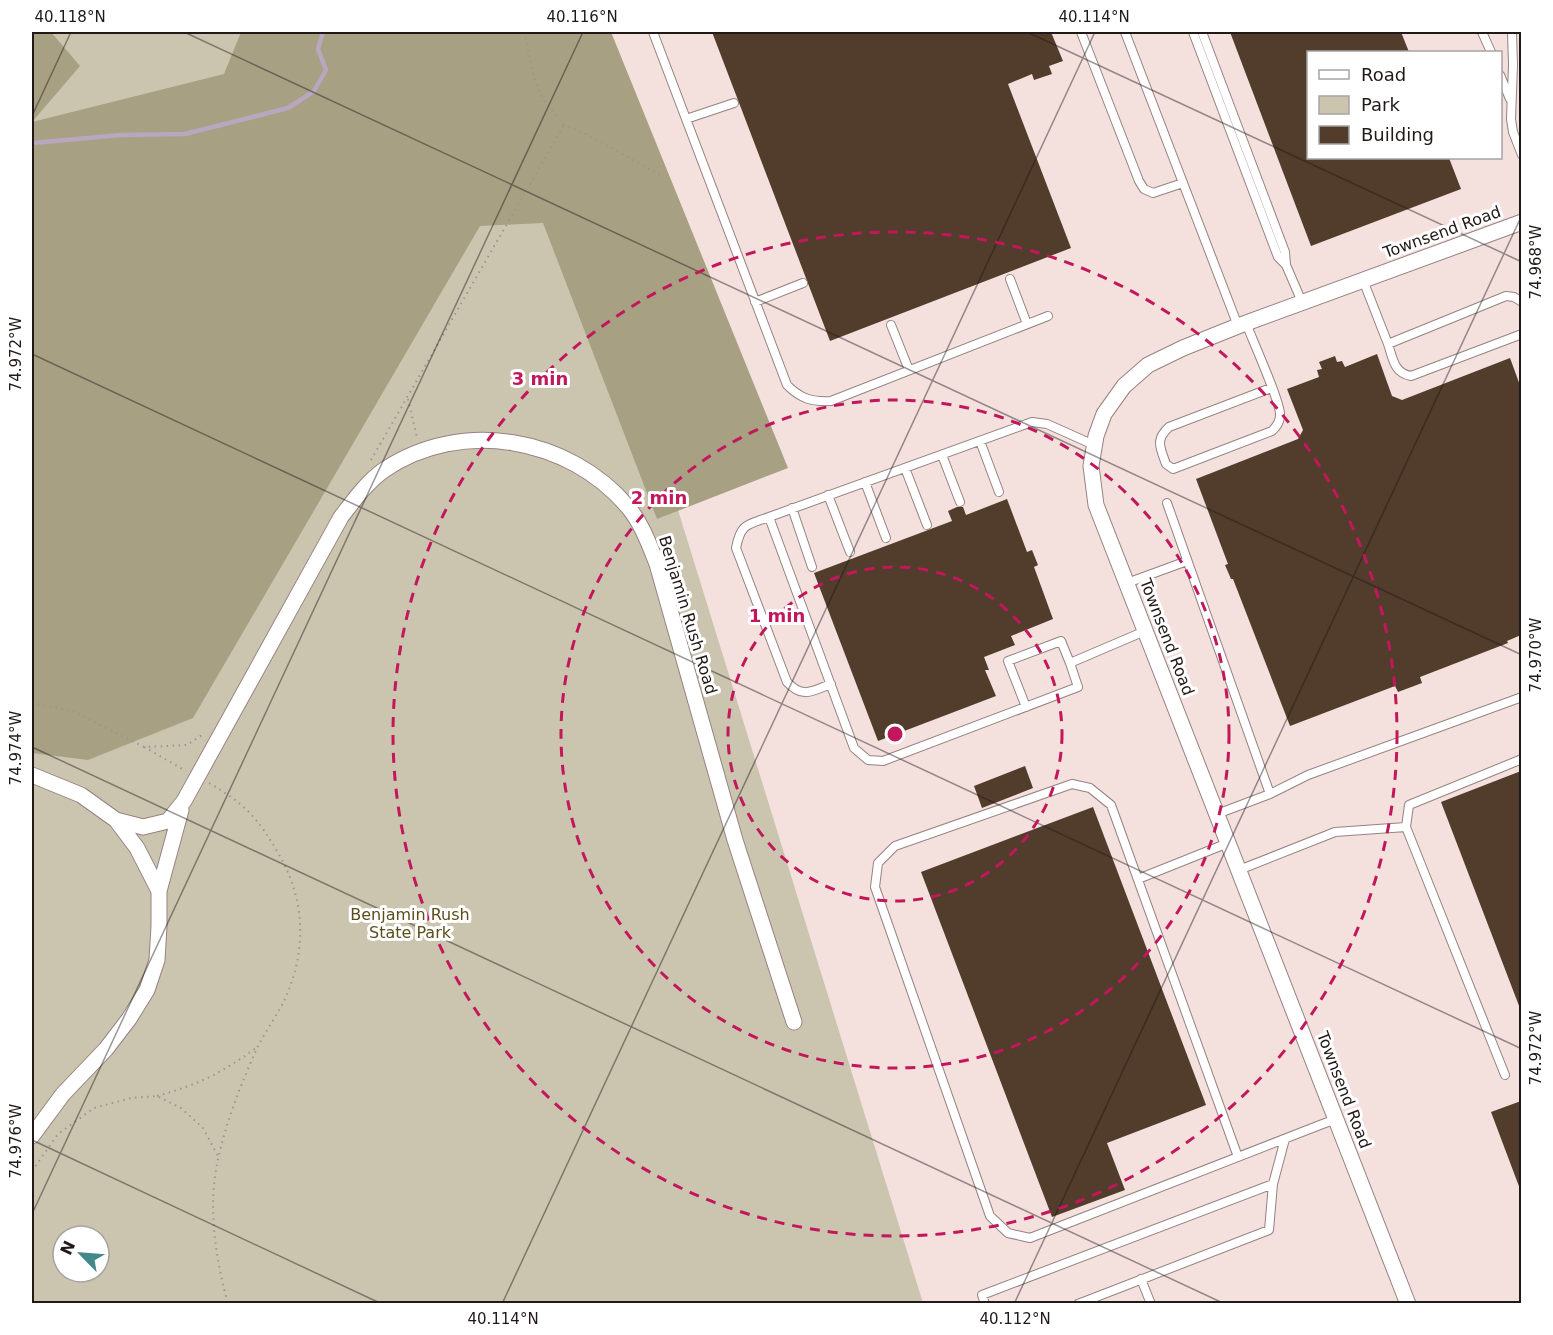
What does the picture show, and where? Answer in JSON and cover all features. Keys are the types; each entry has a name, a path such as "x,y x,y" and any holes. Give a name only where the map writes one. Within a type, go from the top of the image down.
{"street":[{"name":"Townsend Road","path":"1408,1304 1096,505 1091,466 1094,445 1104,414 1124,386 1148,365 1242,324 1521,222"},
{"name":"Benjamin Rush Road","path":"116,820 143,826 168,821 184,801 341,517 360,491 384,470 421,452 452,442 483,440 513,443 550,452 585,469 606,485 634,516 644,533 657,564 735,840 794,1022"},
{"name":"Benjamin Rush Road","path":"32,775 81,795 116,820 137,848 159,891"},
{"name":"Benjamin Rush Road","path":"32,1136 63,1094 106,1049 147,990 157,960 159,891 167,855 184,801"}],"lane":[{"path":"653,32 787,385 798,396 814,402 831,401 1048,316"},
{"path":"1081,32 1144,189 1153,193 1183,183"},
{"path":"1125,32 1183,183 1242,324 1271,388 1281,413 1278,424 1272,431 1173,469 1166,464 1159,444 1162,434 1169,427 1271,388"},
{"path":"1193,32 1229,114"},
{"path":"1202,32 1229,114 1261,199 1285,252 1286,264 1302,303"},
{"path":"1482,32 1491,51"},
{"path":"1512,32 1513,132 1521,155"},
{"path":"1502,80 1512,102"},
{"path":"686,119 734,103"},
{"path":"1010,279 1027,324"},
{"path":"1363,280 1396,369 1402,375 1411,376 1521,334"},
{"path":"755,302 803,283"},
{"path":"1388,344 1506,296 1514,297 1521,302"},
{"path":"891,325 909,370"},
{"path":"831,684 806,693 795,690 787,682 736,548 739,532 747,525 792,508 1032,422 1047,424 1094,445"},
{"path":"980,441 999,492"},
{"path":"942,454 960,502"},
{"path":"905,468 927,525"},
{"path":"865,482 886,538"},
{"path":"828,495 850,552"},
{"path":"1167,503 1270,794"},
{"path":"792,508 812,567"},
{"path":"769,517 854,748 868,760 883,761 1026,707 1078,687 1061,640 1008,661 1026,707"},
{"path":"1127,583 1187,561"},
{"path":"1070,663 1146,631"},
{"path":"1217,814 1270,794 1308,775 1521,697"},
{"path":"1505,1075 1406,827 1409,805 1521,759"},
{"path":"1238,1157 1111,805 1090,788 1072,784 895,846 878,863 875,887 990,1216 1008,1233 1030,1238 1336,1119"},
{"path":"1239,870 1335,832 1406,827"},
{"path":"1138,879 1228,843"},
{"path":"1078,1304 1269,1230 1273,1184 1285,1139"},
{"path":"985,1304 982,1294 1273,1184"},
{"path":"1141,1280 1151,1304"}],"path":[{"path":"524,32 535,81 543,99 564,125 586,134 662,176"},
{"path":"365,468 564,125"},
{"path":"407,398 421,452"},
{"path":"32,703 73,711 192,774"},
{"path":"144,747 187,745 206,733"},
{"path":"203,780 244,806 264,830 286,866 298,899 300,936 297,969 283,1001 258,1046 239,1090 218,1156 212,1214 220,1275 228,1304"},
{"path":"32,1171 58,1134 94,1108 131,1098 157,1096 203,1082 227,1069 258,1046"},
{"path":"157,1096 181,1108 203,1128 218,1156"}],"green space":[{"path":"32,32 268,32 260,72 32,126"},
{"name":"Benjamin Rush State Park","path":"556,115 923,1303 32,1303 32,138"}],"shaded area":[{"path":"32,32 51,32 80,66 32,122"},
{"path":"241,32 611,32 788,468 657,519 543,223 480,226 193,718 88,760 32,753 32,122 224,74"}],"building":[{"path":"712,32 1051,32 1063,61 1049,66 1052,74 1034,80 1032,74 1008,84 1071,248 830,341"},
{"path":"1230,32 1401,32 1409,51 1307,51 1307,159 1449,159 1461,189 1311,246"},
{"path":"1377,354 1392,396 1402,400 1510,358 1521,388 1521,635 1507,641 1508,643 1420,677 1422,683 1398,692 1395,686 1290,726 1233,579 1225,565 1228,564 1196,479 1298,439 1303,430 1287,389 1319,377 1317,370 1322,369 1319,362 1335,356 1337,362 1342,361 1345,367"},
{"path":"1007,499 1027,552 1032,550 1038,565 1034,567 1053,619 1011,636 1015,645 984,657 989,670 985,670 996,696 878,741 814,573 952,521 948,511 957,507 963,507 966,515"},
{"path":"1025,766 1033,788 982,808 974,786"},
{"path":"1521,771 1521,1011 1441,802"},
{"path":"1093,807 1206,1105 1107,1143 1125,1190 1052,1217 921,872"},
{"path":"1521,1101 1521,1188 1520,1189 1491,1112"}],"waterway":[{"path":"32,143 121,135 185,134 288,108 314,91 326,70 318,49 323,32"}]}
